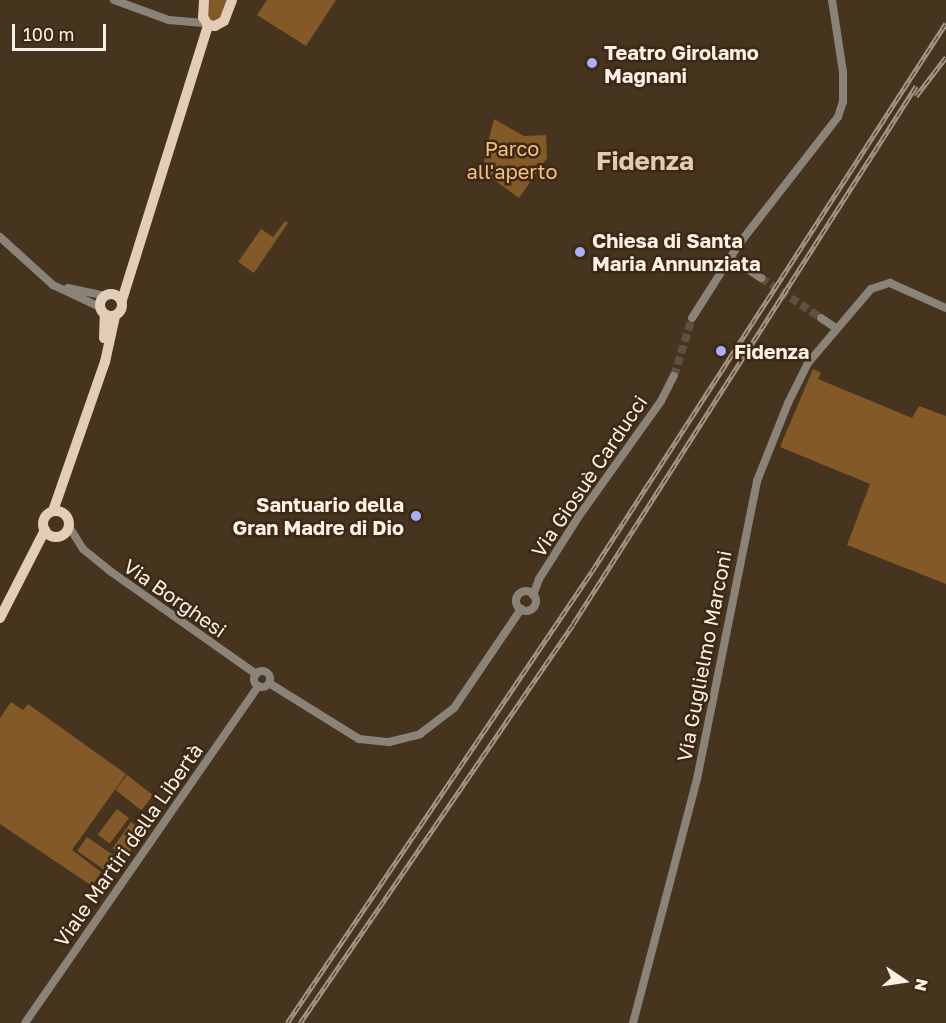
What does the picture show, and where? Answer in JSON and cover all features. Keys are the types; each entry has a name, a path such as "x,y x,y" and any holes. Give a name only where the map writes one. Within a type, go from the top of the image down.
{"main road":[{"path":"107,312 122,310 122,300 211,24 232,0"},
{"path":"203,3 211,24"},
{"path":"106,295 120,287 137,253"},
{"path":"106,295 122,300"},
{"path":"0,618 35,551 57,531 63,482 95,385 107,312 106,295"},
{"path":"57,531 44,519 59,513"}],"street":[{"path":"114,0 169,20 184,19 211,24"},
{"path":"692,318 733,258 838,117 843,102 843,72 832,0"},
{"path":"834,21 838,0"},
{"path":"184,19 203,3"},
{"path":"0,237 58,287 107,312"},
{"path":"733,258 761,278"},
{"name":"Via Guglielmo Marconi","path":"633,1023 697,779 757,481 802,373 836,328 871,289 884,284 898,286 946,308"},
{"path":"58,287 106,295"},
{"path":"821,318 836,328"},
{"name":"Via Giosuè Carducci","path":"533,595 561,543 661,401 674,376"},
{"name":"Via Borghesi","path":"57,531 79,544 110,571 256,674 268,673 269,683"},
{"path":"256,674 258,686 269,683 359,739 389,742 420,734 454,708 521,609 534,606 533,595 519,594 516,602 521,609"},
{"name":"Viale Martiri della Libertà","path":"25,1023 258,686"}],"green space":[{"path":"206,0 229,0 217,22 210,21 204,9"},
{"path":"267,0 336,0 306,46 257,15"},
{"name":"Parco all'aperto","path":"494,119 524,136 546,135 547,158 519,198 485,173 484,158"},
{"path":"285,221 288,223 254,273 238,262 261,229 273,237"},
{"path":"813,369 821,373 818,379 912,418 919,406 946,416 946,584 847,545 870,484 780,447"},
{"path":"11,702 23,710 28,704 126,774 72,850 101,872 92,886 0,824 0,718"},
{"path":"127,775 153,795 141,810 115,790"},
{"path":"117,809 129,818 110,844 98,835"},
{"path":"131,822 144,831 126,857 113,848"},
{"path":"87,837 113,855 103,869 77,851"}],"tunnel":[{"path":"761,278 821,318"},
{"path":"674,376 692,318"}],"railway":[{"path":"287,1023 592,571 946,23"},
{"path":"916,96 946,57"},
{"path":"300,1023 573,624 916,86"}],"place":[{"name":"Teatro Girolamo Magnani","path":"592,63"},
{"name":"Chiesa di Santa Maria Annunziata","path":"580,252"},
{"name":"Fidenza","path":"721,351"},
{"name":"Santuario della Gran Madre di Dio","path":"416,516"}],"district":[{"name":"Fidenza","path":"645,161"}]}
